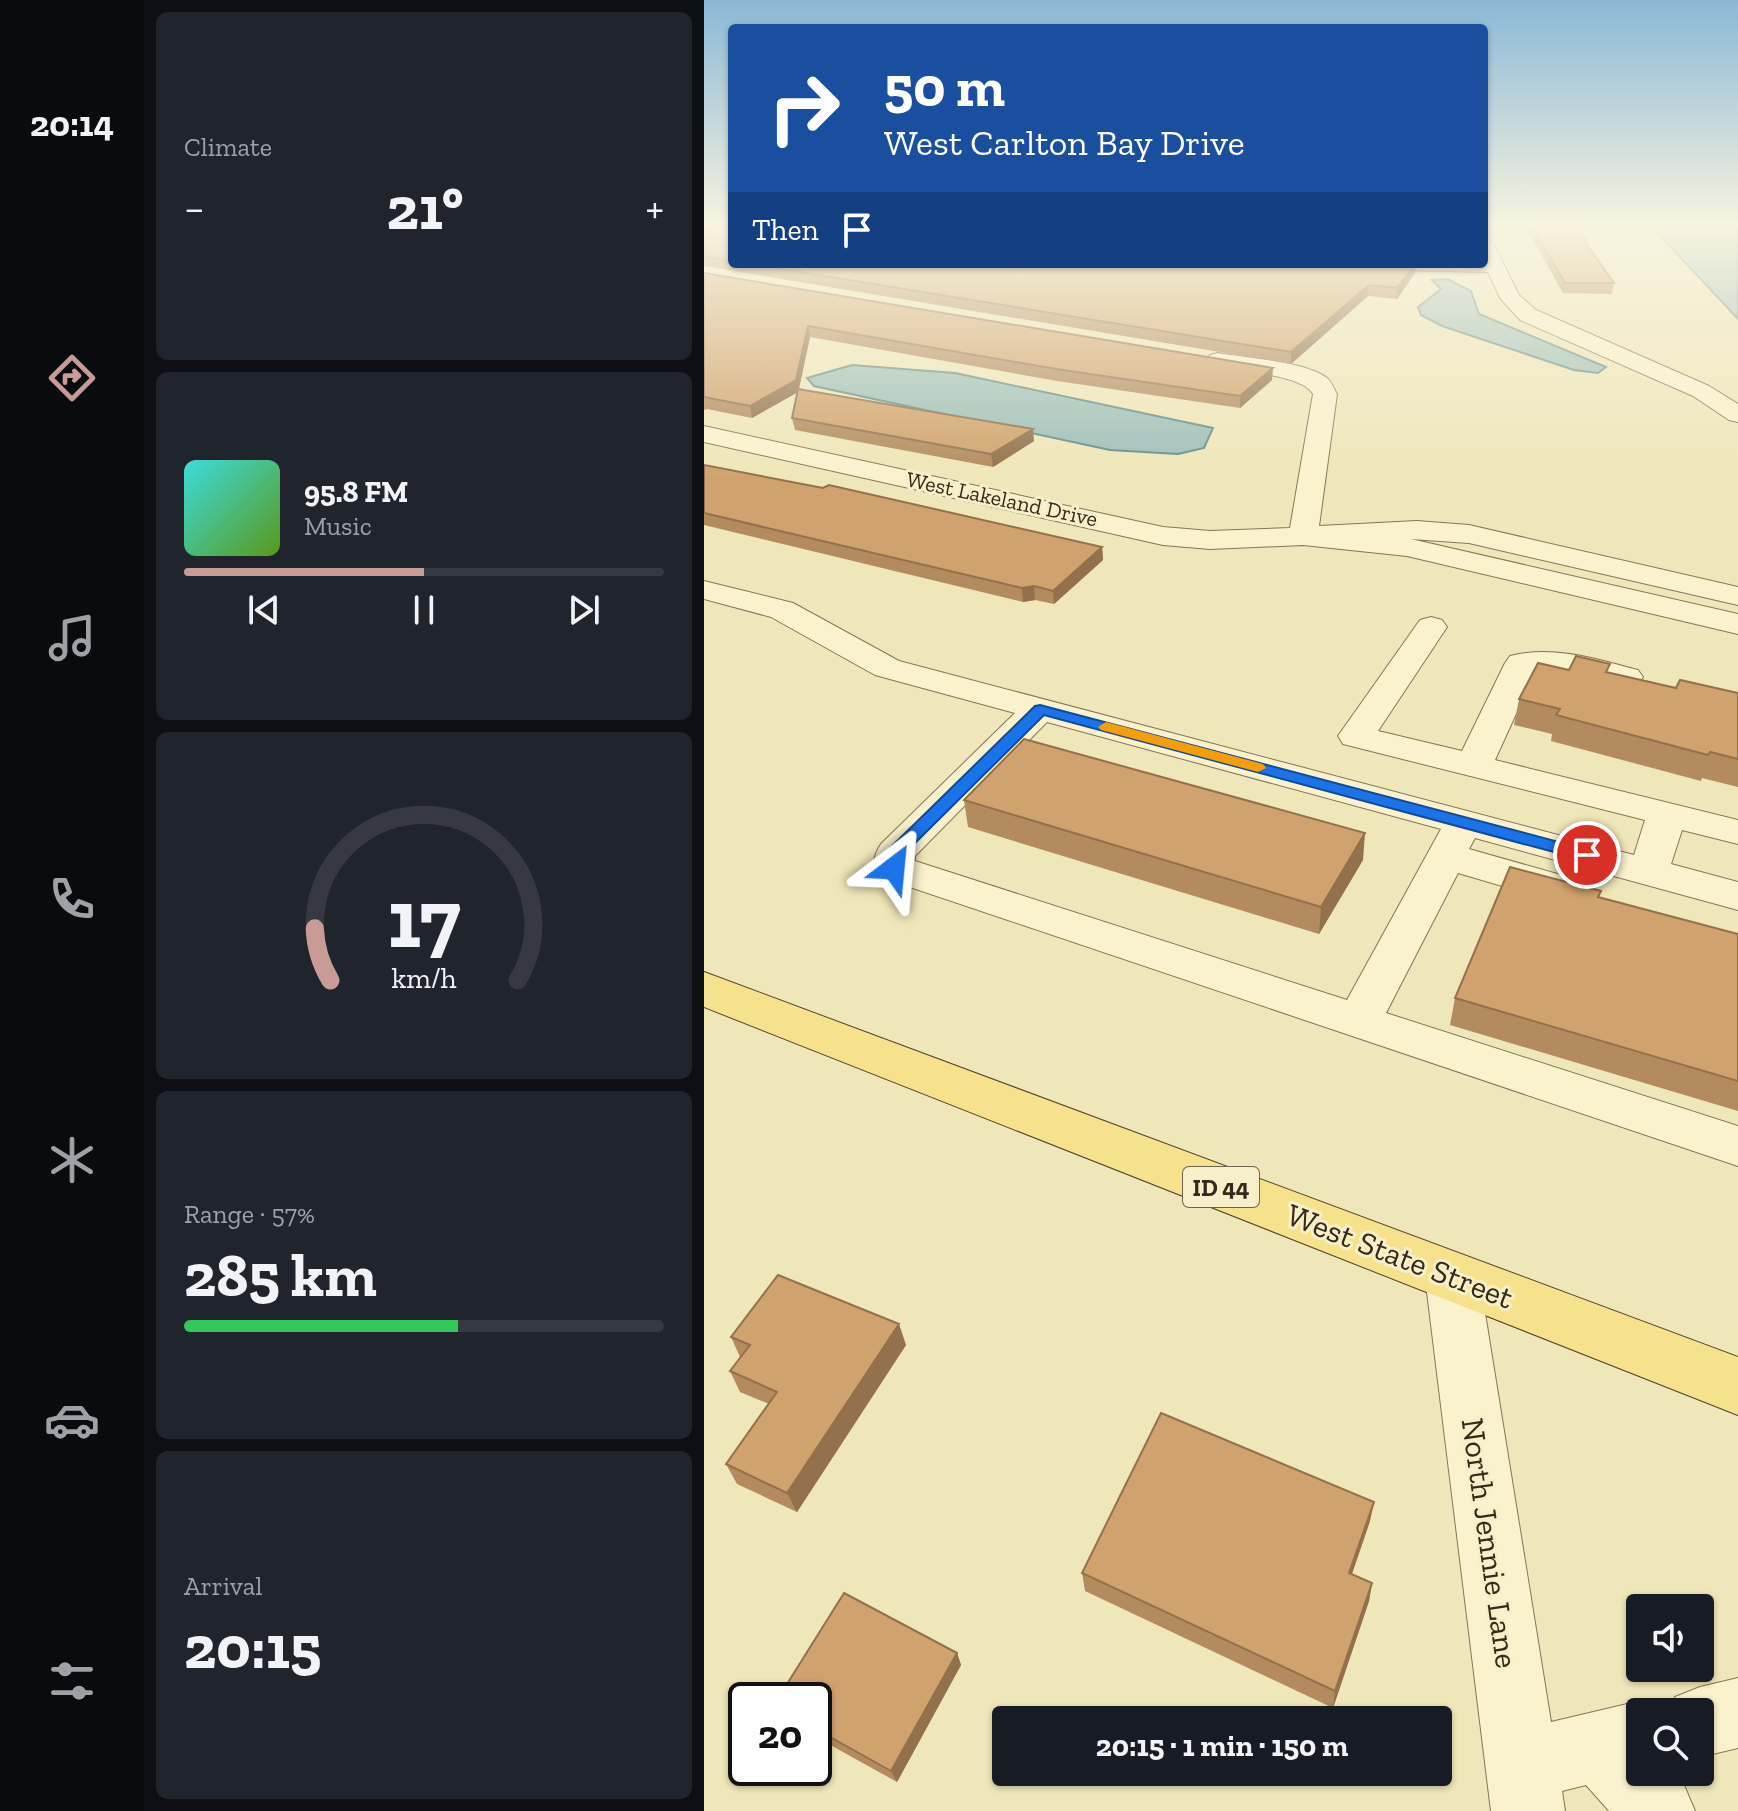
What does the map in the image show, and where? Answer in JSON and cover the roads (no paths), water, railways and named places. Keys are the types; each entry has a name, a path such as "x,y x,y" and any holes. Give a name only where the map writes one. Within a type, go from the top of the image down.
{"main road":[{"name":"West State Street","path":"704,989 1738,1386"}],"street":[{"path":"1523,311 1701,391 1738,415"},
{"path":"1189,355 1297,374 1319,383 1325,394 1303,536"},
{"name":"West Lakeland Drive","path":"706,436 1163,536 1210,540 1417,530 1469,534 1738,596"},
{"name":"West Lakeland Drive","path":"1303,536 1407,547 1738,624"},
{"path":"704,590 782,610 887,668 1040,709 1455,839 1600,901"},
{"path":"1431,627 1356,736 1738,832"},
{"path":"1474,765 1522,663 1549,660 1661,685"},
{"path":"1040,709 895,853 894,868 1738,1146"},
{"path":"1648,872 1667,814"},
{"path":"1455,839 1648,872 1738,896"},
{"path":"1359,1021 1455,839"},
{"name":"North Jennie Lane","path":"1452,1276 1525,1788"},
{"path":"1714,1719 1738,1713"},
{"path":"1525,1788 1620,1741 1658,1811"}],"water":[{"path":"1419,311 1478,311 1479,314 1606,367 1598,373 1574,370 1442,326 1421,315"},
{"path":"852,365 955,373 1213,428 1204,448 1178,454 1110,450 814,386 807,378"}]}
